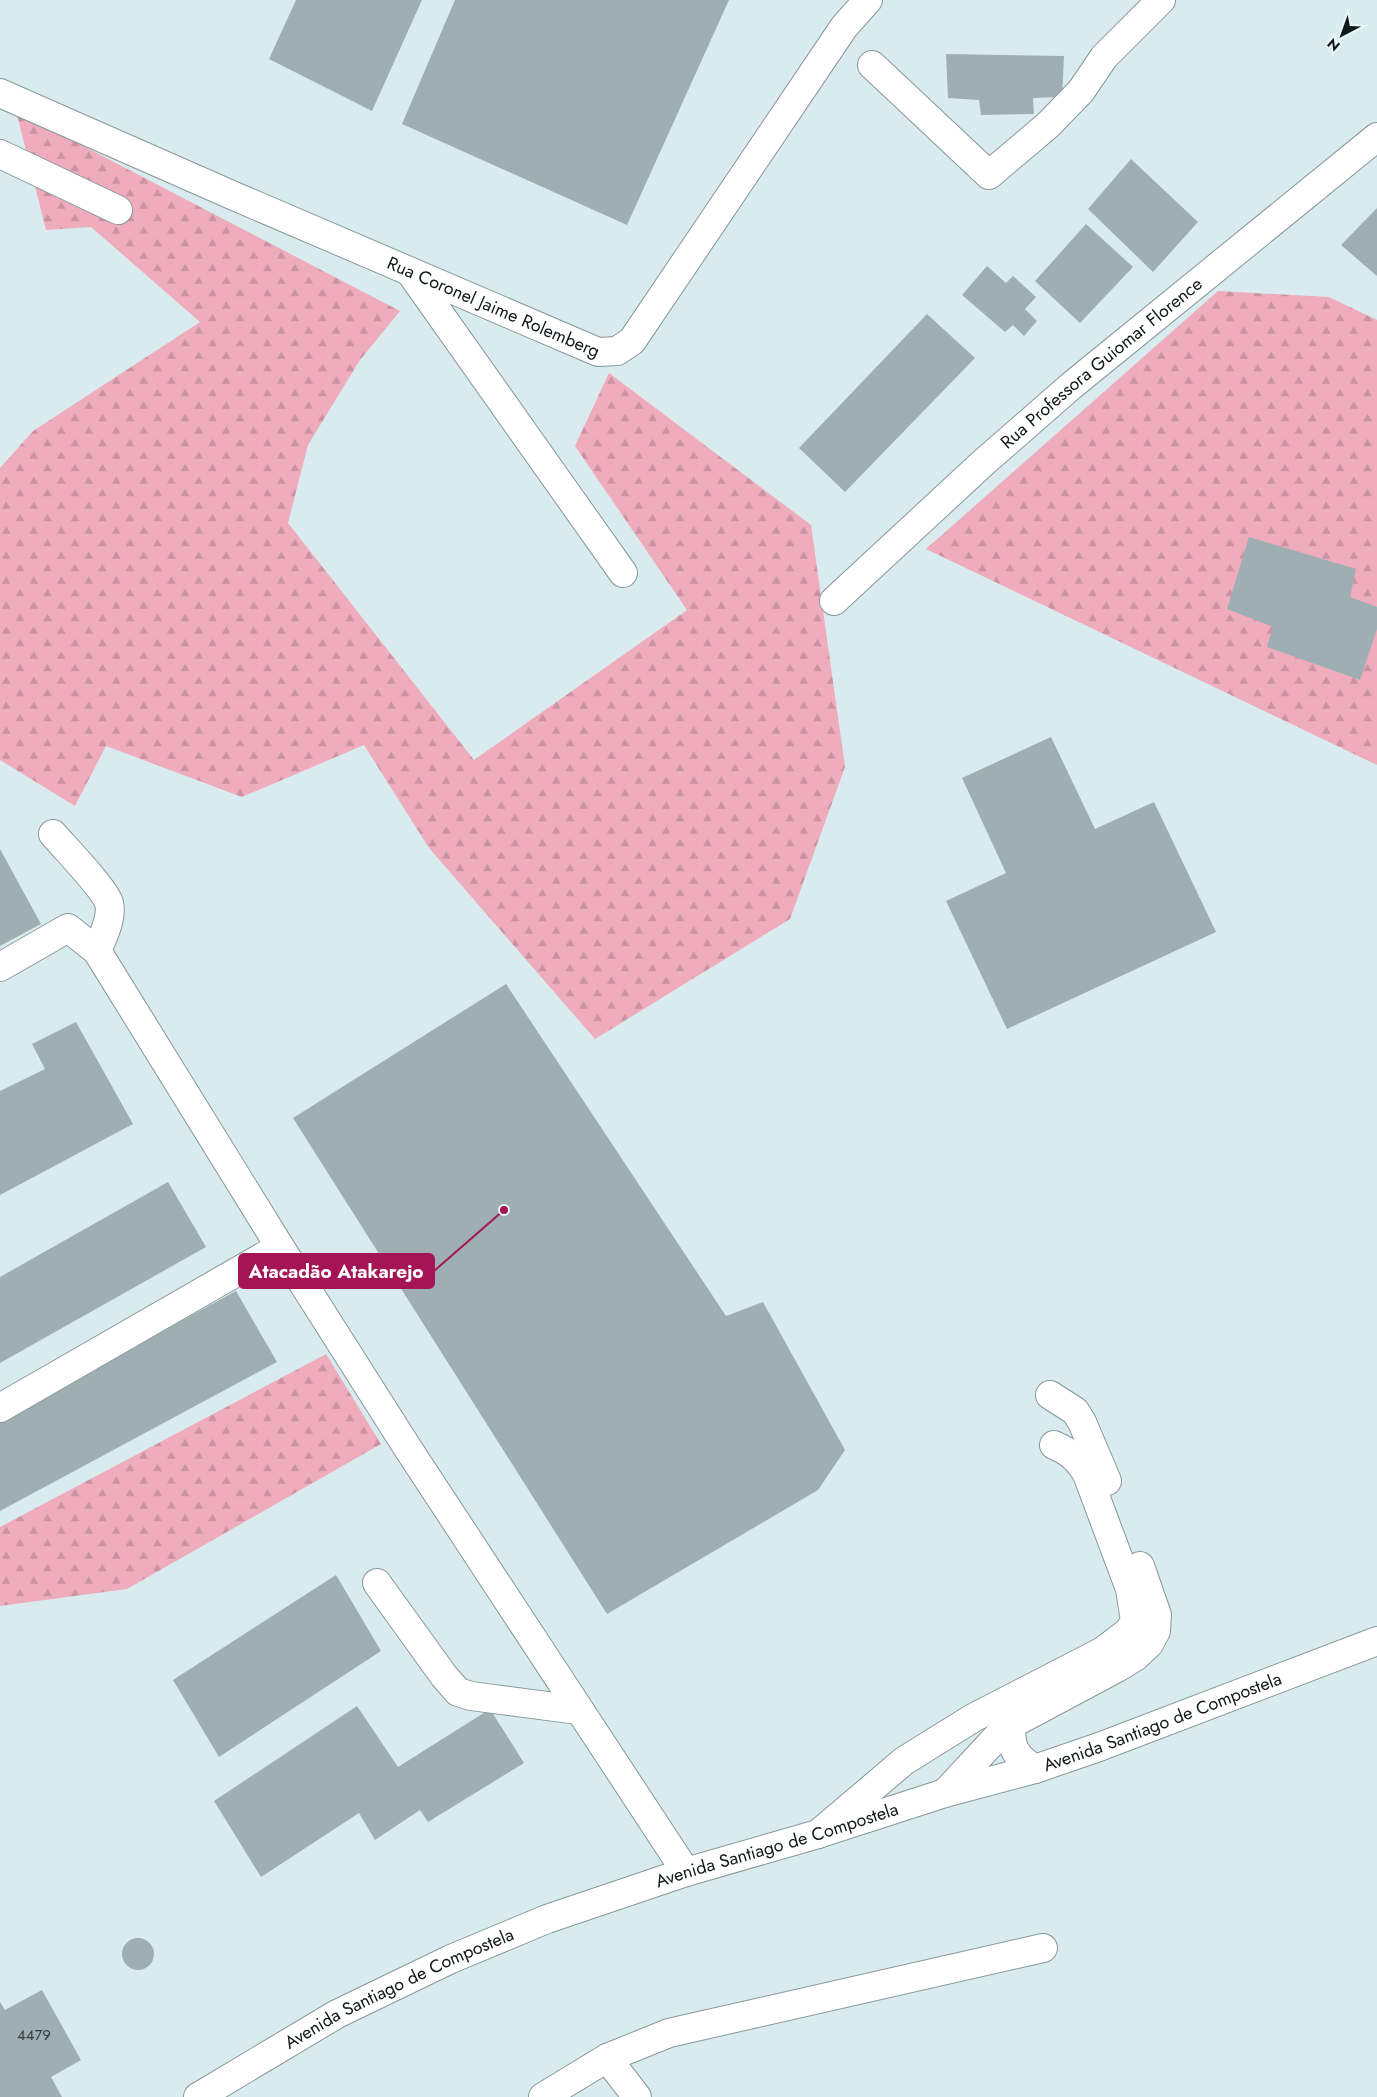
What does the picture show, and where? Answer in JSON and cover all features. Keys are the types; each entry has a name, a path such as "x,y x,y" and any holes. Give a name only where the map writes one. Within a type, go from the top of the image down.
{"street":[{"name":"Rua Coronel Jaime Rolemberg","path":"0,93 598,352 617,351 632,341 844,27 868,0"},
{"path":"872,65 989,175 1048,125 1081,91 1104,57 1160,0"},
{"name":"Rua Professora Guiomar Florence","path":"834,601 984,462 1071,386 1377,137"},
{"path":"0,154 118,210"},
{"path":"410,272 623,573"},
{"path":"53,834 102,891 109,903 109,916 97,951"},
{"path":"0,966 68,928 97,951 280,1247 578,1710 686,1872"},
{"path":"0,1408 280,1247"},
{"path":"945,1793 997,1737 1012,1724 1135,1658 1149,1644 1156,1631 1157,1615 1132,1544 1082,1422 1075,1411 1050,1395"},
{"path":"818,1834 904,1761 973,1718 1102,1651 1128,1632 1134,1621 1130,1589 1087,1474 1079,1461 1068,1451 1054,1444"},
{"path":"377,1582 444,1676 458,1692 471,1696 578,1710"},
{"name":"Avenida Santiago de Compostela","path":"198,2097 337,2014 451,1959 547,1919 686,1872 818,1834 945,1793 1035,1769 1099,1747 1377,1642"},
{"path":"1012,1724 1010,1739 1015,1751 1023,1761 1035,1769"},
{"path":"543,2097 607,2058 668,2033 1043,1948"},
{"path":"607,2058 637,2097"}],"green space":[{"path":"16,111 400,311 360,360 308,445 288,523 474,760 687,610 575,446 609,373 811,525 845,767 790,919 595,1039 429,848 364,745 242,797 106,746 75,806 0,760 0,468 33,431 200,322 91,227 46,230"},
{"path":"1218,291 1329,297 1377,320 1377,765 926,549"},
{"path":"326,1354 381,1444 127,1589 0,1606 0,1527"}],"building":[{"path":"296,0 422,0 372,111 269,59"},
{"path":"455,0 729,0 627,225 402,124"},
{"path":"946,54 1064,56 1062,97 1033,98 1034,114 981,115 979,100 948,98"},
{"path":"1131,159 1198,222 1153,272 1088,209"},
{"path":"1377,208 1377,276 1341,245"},
{"path":"1086,224 1133,267 1080,323 1035,281"},
{"path":"987,266 1006,283 1013,276 1036,297 1025,309 1037,321 1024,336 1013,325 1005,332 962,295"},
{"path":"927,314 975,358 845,492 799,448"},
{"path":"1249,537 1356,569 1350,597 1377,607 1377,629 1360,680 1267,647 1273,627 1227,609"},
{"path":"1051,737 1095,829 1154,802 1216,932 1007,1029 946,901 1006,873 962,778"},
{"path":"0,849 41,924 0,946"},
{"path":"506,984 726,1316 763,1302 845,1450 818,1490 607,1614 293,1118"},
{"path":"76,1022 133,1124 0,1195 0,1091 45,1069 32,1044"},
{"path":"168,1182 206,1247 0,1363 0,1277"},
{"path":"236,1291 277,1362 0,1511 0,1420"},
{"path":"336,1575 381,1651 219,1757 173,1680"},
{"path":"357,1706 398,1767 490,1709 524,1763 428,1822 420,1810 375,1840 359,1813 261,1877 214,1801"},
{"path":"138,1938 149,1943 154,1954 149,1965 138,1970 127,1965 122,1954 127,1943"},
{"path":"42,1990 81,2060 51,2077 62,2097 0,2097 0,2002 5,2010"}],"place":[{"name":"Atacadão Atakarejo","path":"504,1210"}]}
